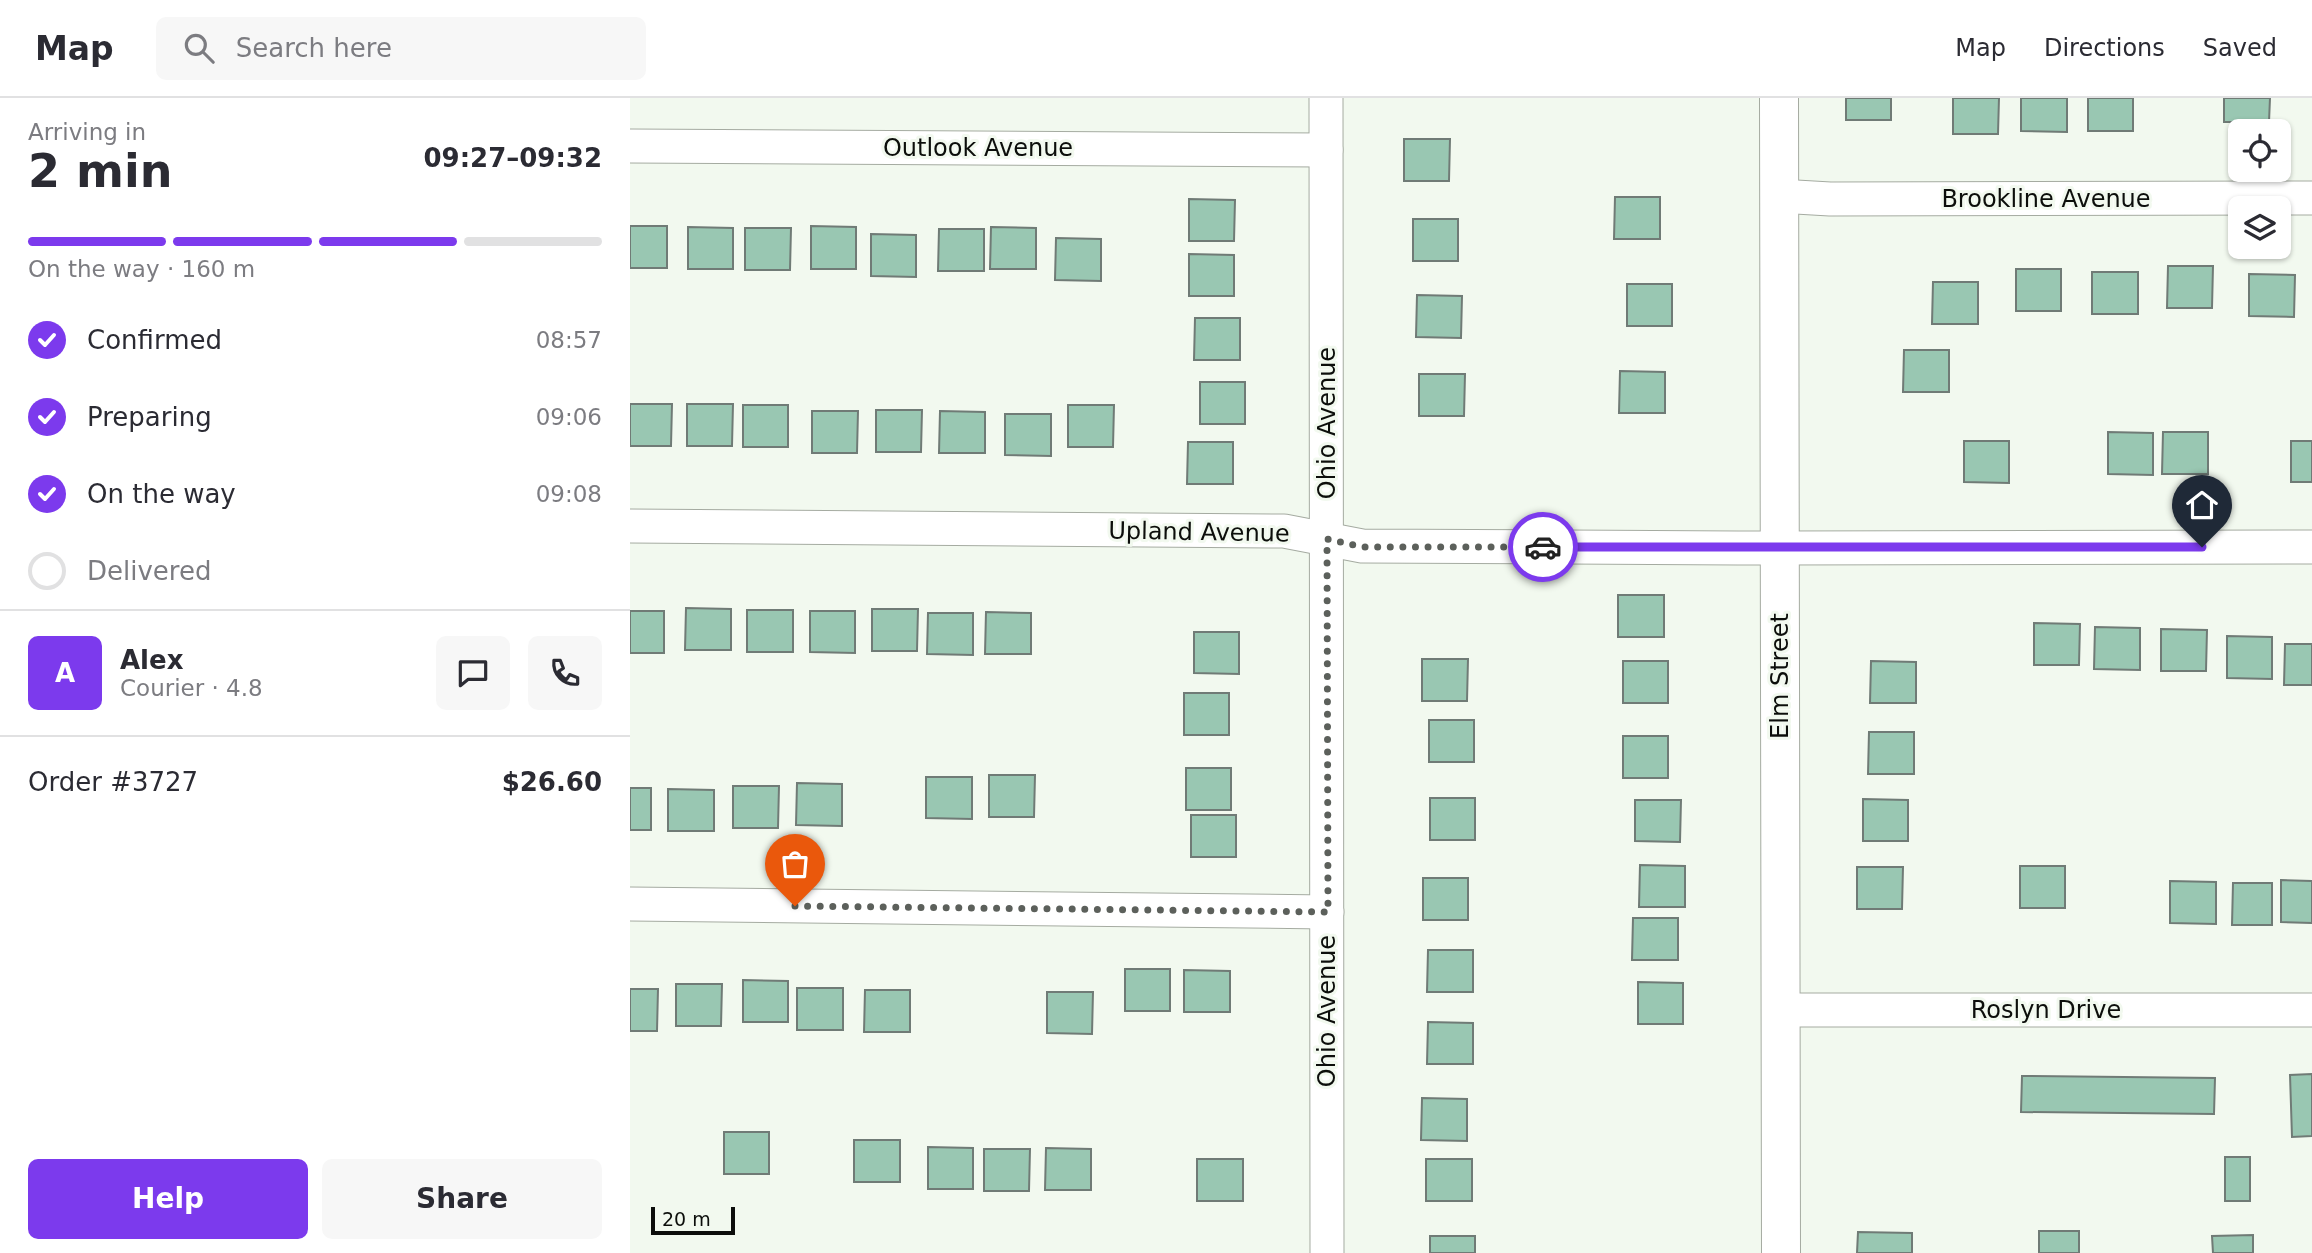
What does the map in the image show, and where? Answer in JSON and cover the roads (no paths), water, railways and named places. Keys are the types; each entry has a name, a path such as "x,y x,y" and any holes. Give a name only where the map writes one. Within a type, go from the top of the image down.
{"street":[{"name":"Ohio Avenue","path":"1326,98 1328,1253"},
{"name":"Elm Street","path":"1779,98 1781,1253"},
{"name":"Outlook Avenue","path":"630,146 1326,150"},
{"name":"Brookline Avenue","path":"1779,196 1830,199 2312,198"},
{"name":"Upland Avenue","path":"630,526 1284,531 1362,547 2312,547"},
{"path":"630,904 1328,912"},
{"name":"Roslyn Drive","path":"1780,1010 2312,1010"}]}
